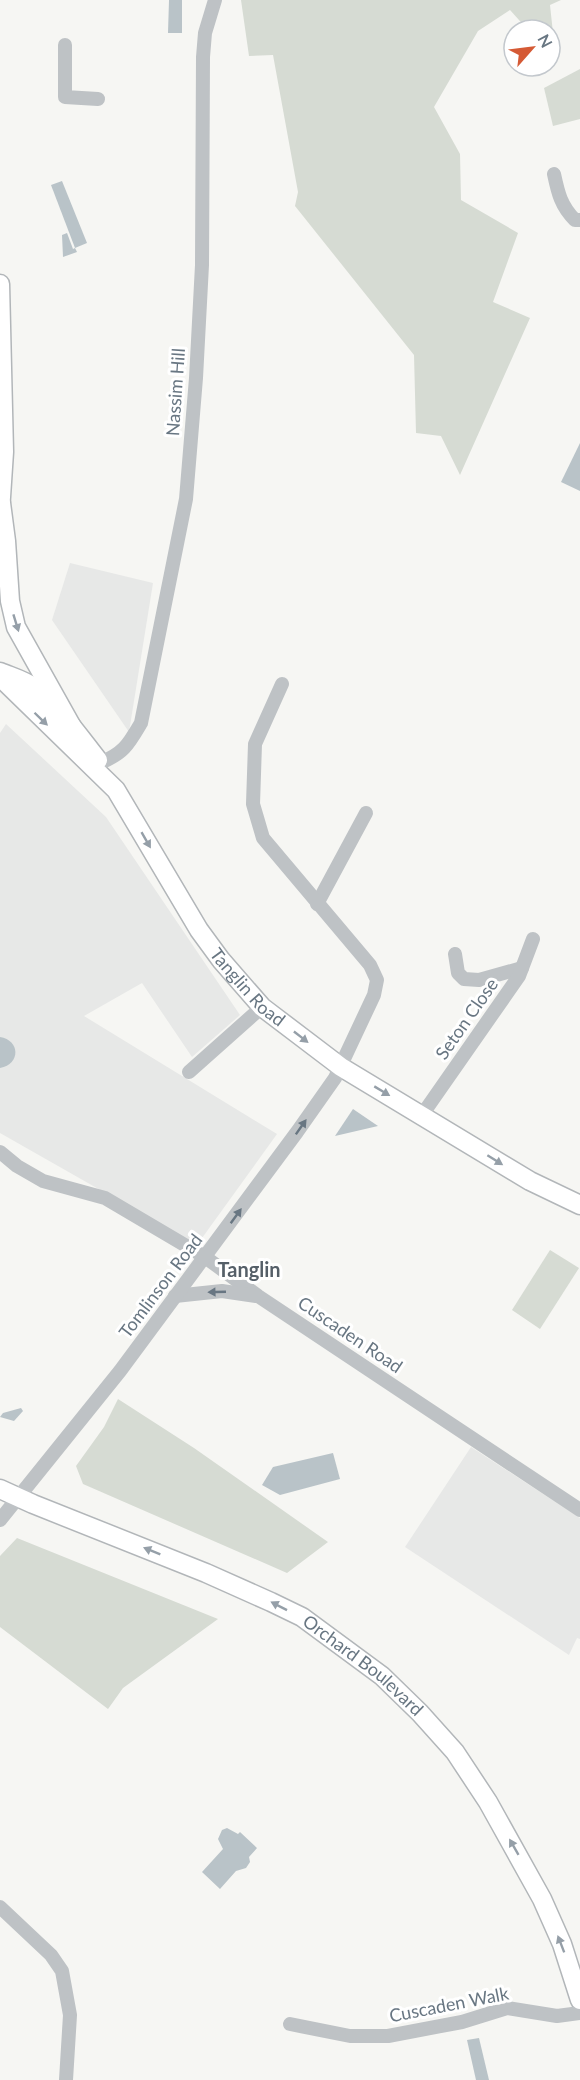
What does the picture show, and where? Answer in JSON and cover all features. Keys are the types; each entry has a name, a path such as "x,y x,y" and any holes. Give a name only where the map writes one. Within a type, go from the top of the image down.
{"main road":[{"path":"0,284 4,452 1,508 10,601 16,627 24,644 72,727"},
{"path":"0,672 24,681 35,689 72,727 100,763 116,790"},
{"name":"Tanglin Road","path":"0,677 116,790 199,930 221,960 262,1006 341,1067 530,1181 580,1205"},
{"name":"Orchard Boulevard","path":"0,1489 206,1573 302,1617 382,1676 455,1752 488,1802 542,1899 562,1944 580,2000"}],"street":[{"name":"Nassim Hill","path":"100,763 117,756 130,742 141,723 186,499 202,266 203,57 206,33 215,0"},
{"path":"65,45 65,97 98,99"},
{"path":"554,174 560,201 571,216 580,220"},
{"path":"282,684 255,744 252,804 263,838 317,904 366,813"},
{"name":"Tomlinson Road","path":"0,1520 120,1371 297,1132 341,1067 374,995 377,980 370,965 317,904"},
{"name":"Seton Close","path":"422,1115 519,976 532,939"},
{"path":"455,954 458,973 464,979 479,980 522,968"},
{"path":"189,1072 262,1006"},
{"name":"Cuscaden Road","path":"0,1152 17,1166 43,1180 105,1198 205,1257 258,1296 580,1510"},
{"path":"175,1296 222,1291 258,1296"},
{"path":"0,1907 51,1955 62,1971 70,2015 66,2080"},
{"name":"Cuscaden Walk","path":"290,2024 350,2036 388,2036 462,2022 507,2008 557,2016 580,2013"}],"shaded area":[{"path":"169,0 182,0 182,33 168,33"},
{"path":"241,0 561,0 550,5 551,18 517,18 510,10 478,31 434,107 460,154 461,200 518,233 493,302 530,318 460,475 441,436 416,433 414,355 295,206 298,192 273,55 249,56"},
{"path":"580,69 580,119 553,126 544,88"},
{"path":"62,181 87,243 75,248 51,185"},
{"path":"67,233 73,249 75,248 77,252 63,257 62,235"},
{"path":"580,443 580,491 561,482"},
{"path":"70,563 153,583 129,732 52,620"},
{"path":"6,724 106,817 240,1015 192,1057 142,983 84,1016 277,1134 197,1245 0,1133 0,733"},
{"path":"0,1037 7,1039 14,1047 15,1057 7,1066 0,1068"},
{"path":"353,1109 378,1126 335,1136"},
{"path":"550,1250 579,1268 540,1329 512,1310"},
{"path":"118,1399 194,1448 328,1542 287,1573 83,1484 76,1466 104,1427"},
{"path":"21,1408 23,1411 14,1421 0,1417 3,1413"},
{"path":"471,1447 580,1518 580,1639 577,1638 569,1655 405,1547"},
{"path":"333,1453 340,1479 280,1495 262,1485 273,1467"},
{"path":"17,1538 218,1619 123,1688 108,1709 0,1627 0,1556"},
{"path":"227,1828 238,1834 240,1832 257,1848 249,1857 250,1862 246,1868 236,1871 220,1889 202,1872 223,1849 218,1839 222,1830"},
{"path":"479,2038 489,2080 476,2080 467,2040"}],"district":[{"name":"Tanglin","path":"249,1270"}]}
